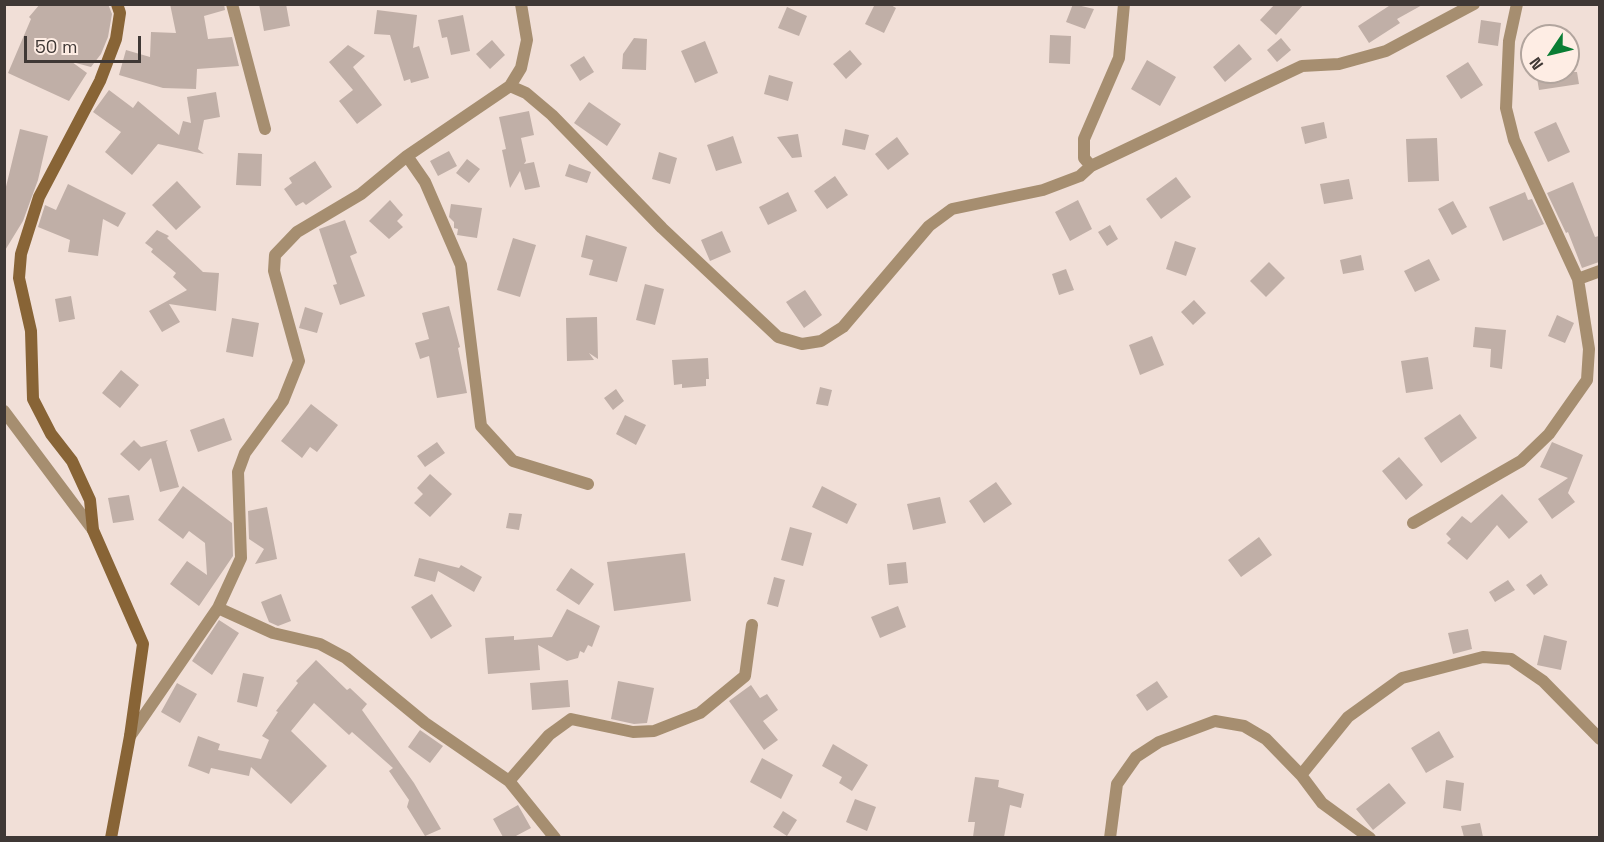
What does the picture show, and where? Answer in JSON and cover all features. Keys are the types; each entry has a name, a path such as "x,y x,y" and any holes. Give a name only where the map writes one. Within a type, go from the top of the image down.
{"street":[{"path":"93,530 90,500 76,471 51,434 33,399 31,330 19,278 21,254 39,197 100,81 116,39 120,13 117,4"},
{"path":"232,4 266,129"},
{"path":"130,736 218,608 241,558 238,472 245,453 283,401 299,361 274,271 275,255 297,231 361,194 406,156 510,86 521,68 527,40 522,4"},
{"path":"1091,166 1084,158 1084,139 1119,58 1124,4"},
{"path":"510,86 526,93 552,115 662,228 778,337 802,344 820,341 843,327 930,226 952,209 1043,190 1080,176 1091,166 1302,66 1339,64 1386,51 1474,4"},
{"path":"1413,523 1521,461 1549,434 1587,380 1589,349 1578,279 1514,140 1506,108 1509,42 1517,4"},
{"path":"406,156 425,182 461,265 481,426 513,461 588,484"},
{"path":"1578,279 1599,271"},
{"path":"4,411 93,530 143,644 130,736 111,837"},
{"path":"218,608 273,633 320,644 346,658 425,723 509,781 555,837"},
{"path":"509,781 549,735 571,719 633,732 654,731 700,713 745,676 752,626"},
{"path":"1301,775 1348,717 1402,678 1484,657 1511,659 1543,681 1599,739"},
{"path":"1110,837 1117,784 1136,757 1159,742 1215,721 1244,726 1266,739 1301,775 1322,803 1370,837"}],"building":[{"path":"40,4 108,4 112,14 108,37 101,54 91,67 72,62 87,73 69,101 8,73 31,19 29,17"},
{"path":"170,4 224,4 225,10 204,16 208,39 232,37 239,66 197,69 196,89 163,88 119,75 126,50 150,57 151,32 176,33"},
{"path":"259,4 286,4 290,26 264,31"},
{"path":"875,4 889,4 896,8 884,33 865,24"},
{"path":"1073,4 1094,9 1085,29 1066,22"},
{"path":"1275,4 1304,4 1276,35 1260,20"},
{"path":"1392,4 1424,4 1397,19 1400,23 1369,43 1358,26"},
{"path":"787,7 807,16 799,36 778,28"},
{"path":"377,10 417,15 413,48 419,46 429,78 411,83 410,79 404,81 390,35 374,34"},
{"path":"463,15 470,51 451,55 447,37 442,38 438,20"},
{"path":"1481,20 1501,23 1498,46 1478,43"},
{"path":"1050,35 1071,36 1070,64 1049,63"},
{"path":"634,38 647,39 646,70 622,69 623,54"},
{"path":"1281,38 1291,50 1277,62 1267,50"},
{"path":"492,40 505,55 490,69 476,54"},
{"path":"705,41 718,73 695,83 681,51"},
{"path":"1239,44 1252,59 1225,82 1213,67"},
{"path":"348,45 365,56 353,67 382,105 357,124 339,101 353,90 329,62"},
{"path":"850,50 862,64 846,79 833,64"},
{"path":"584,56 594,72 580,81 570,65"},
{"path":"1147,60 1176,77 1160,106 1131,89"},
{"path":"1468,62 1483,85 1461,99 1446,76"},
{"path":"769,75 793,82 788,101 764,94"},
{"path":"1538,84 1579,84 1539,90"},
{"path":"109,90 133,108 138,101 179,135 183,121 191,123 187,97 216,92 220,117 204,120 198,149 204,154 158,144 132,175 105,152 121,132 93,112"},
{"path":"589,102 621,124 607,146 574,123"},
{"path":"529,111 534,135 521,138 526,161 524,164 534,162 540,187 525,190 520,171 510,188 502,150 506,149 499,117"},
{"path":"1324,122 1327,138 1305,144 1301,127"},
{"path":"1556,122 1570,152 1548,162 1534,132"},
{"path":"20,129 48,136 38,180 23,221 4,252 4,195"},
{"path":"845,129 869,135 865,150 842,145"},
{"path":"798,134 802,157 792,158 777,137"},
{"path":"733,136 742,163 716,171 707,145"},
{"path":"897,137 909,154 888,170 875,154"},
{"path":"1437,138 1439,181 1408,182 1406,139"},
{"path":"449,151 457,166 438,176 430,161"},
{"path":"659,152 677,158 670,184 652,179"},
{"path":"238,153 262,154 261,186 236,185"},
{"path":"467,159 480,169 469,183 456,173"},
{"path":"315,161 332,187 306,205 303,202 296,206 284,189 292,183 289,178"},
{"path":"569,164 591,172 587,183 565,176"},
{"path":"835,176 848,195 827,209 814,191"},
{"path":"1176,177 1191,197 1161,219 1146,199"},
{"path":"1349,179 1353,199 1324,204 1320,184"},
{"path":"177,181 201,207 176,230 152,205"},
{"path":"1573,182 1595,237 1599,236 1599,262 1582,268 1568,232 1566,233 1547,193"},
{"path":"68,184 126,213 118,227 103,219 98,256 68,252 70,240 38,227 45,205 56,210"},
{"path":"788,192 797,211 768,225 759,207"},
{"path":"1525,192 1528,200 1532,199 1544,224 1503,241 1489,207"},
{"path":"390,200 403,215 397,221 403,227 389,239 369,221"},
{"path":"1078,200 1092,229 1070,241 1055,212"},
{"path":"1453,201 1467,227 1452,235 1438,209"},
{"path":"451,204 482,208 477,238 457,235 458,229 454,228 454,222 449,217"},
{"path":"345,220 357,253 350,256 365,296 340,305 333,285 337,284 319,229"},
{"path":"1110,225 1118,239 1107,246 1098,232"},
{"path":"157,230 169,236 167,238 203,272 219,273 216,311 169,304 180,322 162,332 149,311 187,290 173,277 176,273 151,252 153,249 145,243"},
{"path":"722,231 731,252 710,261 701,240"},
{"path":"586,235 627,247 617,282 589,275 593,260 581,257"},
{"path":"513,238 536,245 520,297 497,290"},
{"path":"1175,241 1196,248 1186,276 1166,269"},
{"path":"1361,255 1364,270 1343,274 1340,260"},
{"path":"1429,259 1440,280 1415,292 1404,271"},
{"path":"1269,262 1285,278 1266,297 1250,281"},
{"path":"1066,269 1074,290 1059,295 1052,274"},
{"path":"645,284 664,289 655,325 636,320"},
{"path":"805,290 822,315 804,328 786,302"},
{"path":"71,296 75,319 59,322 55,299"},
{"path":"1194,300 1206,313 1193,325 1181,312"},
{"path":"449,306 460,347 458,348 467,393 437,398 429,356 420,359 415,343 429,339 422,313"},
{"path":"305,307 323,313 317,333 299,328"},
{"path":"1557,315 1574,323 1565,343 1548,336"},
{"path":"597,317 598,359 589,353 594,360 567,361 566,318"},
{"path":"232,318 259,323 253,357 226,352"},
{"path":"1475,327 1506,330 1502,369 1490,367 1491,349 1473,347"},
{"path":"1152,336 1164,365 1140,375 1129,345"},
{"path":"1428,357 1433,389 1406,393 1401,361"},
{"path":"708,358 709,379 706,379 706,386 682,388 682,384 674,385 672,360"},
{"path":"121,370 139,385 120,408 102,393"},
{"path":"820,387 832,390 828,406 816,404"},
{"path":"616,389 624,401 613,410 604,398"},
{"path":"311,404 338,425 317,452 310,447 302,458 281,441"},
{"path":"1460,414 1477,438 1441,463 1424,438"},
{"path":"625,415 646,425 636,445 616,434"},
{"path":"224,418 232,440 198,452 190,430"},
{"path":"134,440 141,447 168,440 166,442 179,487 160,492 151,458 139,471 120,454"},
{"path":"437,442 445,453 425,467 417,456"},
{"path":"1552,442 1583,455 1568,493 1575,502 1552,519 1538,499 1568,478 1540,467"},
{"path":"1399,457 1423,485 1406,500 1382,471"},
{"path":"430,474 452,494 430,517 414,503 423,494 417,488"},
{"path":"996,482 1012,504 984,523 969,501"},
{"path":"183,486 232,523 233,556 199,606 170,584 187,561 207,575 205,543 189,531 183,539 158,520"},
{"path":"822,486 857,504 847,524 812,507"},
{"path":"1502,494 1528,522 1509,539 1497,525 1467,560 1447,543 1451,539 1446,534 1462,516 1471,523"},
{"path":"129,495 134,520 113,523 108,498"},
{"path":"940,497 946,523 913,530 907,504"},
{"path":"267,507 277,559 255,564 264,549 249,539 248,511"},
{"path":"509,513 522,514 519,530 506,528"},
{"path":"790,527 812,533 803,566 781,560"},
{"path":"1259,537 1272,555 1241,577 1228,560"},
{"path":"685,553 691,601 614,611 607,562"},
{"path":"419,558 459,568 461,565 482,577 474,592 438,571 435,582 414,576"},
{"path":"906,562 908,583 889,585 887,564"},
{"path":"571,568 594,584 579,605 556,590"},
{"path":"1541,574 1548,585 1534,595 1526,585"},
{"path":"774,577 785,580 778,607 767,604"},
{"path":"1508,580 1515,590 1495,602 1489,592"},
{"path":"281,594 291,621 278,626 269,622 261,602"},
{"path":"432,594 452,626 431,639 411,607"},
{"path":"898,606 906,627 880,638 871,617"},
{"path":"567,609 600,626 592,647 588,645 584,653 580,651 578,658 567,661 538,645 540,670 488,674 485,638 514,636 514,640 552,637"},
{"path":"219,620 239,633 212,675 192,661"},
{"path":"1468,629 1472,649 1453,654 1448,633"},
{"path":"1544,635 1567,641 1561,670 1537,665"},
{"path":"316,660 347,690 350,688 367,704 362,710 414,783 441,829 425,836 407,807 409,800 389,771 393,768 352,732 349,735 314,703 291,731 327,766 291,804 251,767 249,776 211,768 209,774 188,766 198,736 220,744 218,750 261,759 269,740 262,736 278,712 276,711 298,683 296,681"},
{"path":"243,673 264,677 257,707 237,702"},
{"path":"568,680 570,707 532,710 530,683"},
{"path":"618,681 654,688 647,723 634,724 611,719"},
{"path":"1157,681 1168,697 1147,711 1136,695"},
{"path":"177,683 197,694 180,723 161,712"},
{"path":"751,685 760,698 767,694 778,710 763,721 778,740 764,750 729,701"},
{"path":"420,730 443,746 430,763 408,747"},
{"path":"1439,731 1454,757 1426,773 1411,748"},
{"path":"833,744 868,765 852,791 839,783 842,777 822,766"},
{"path":"762,758 793,775 781,799 750,782"},
{"path":"975,777 999,780 998,787 1024,794 1021,808 1010,805 1004,837 973,837 975,822 968,822"},
{"path":"1446,780 1464,783 1461,811 1443,808"},
{"path":"1389,783 1406,803 1373,830 1356,809"},
{"path":"855,799 876,807 867,831 846,822"},
{"path":"518,805 531,828 514,837 503,837 493,819"},
{"path":"783,811 797,820 787,836 773,827"},
{"path":"1480,823 1483,837 1464,837 1461,826"}]}
